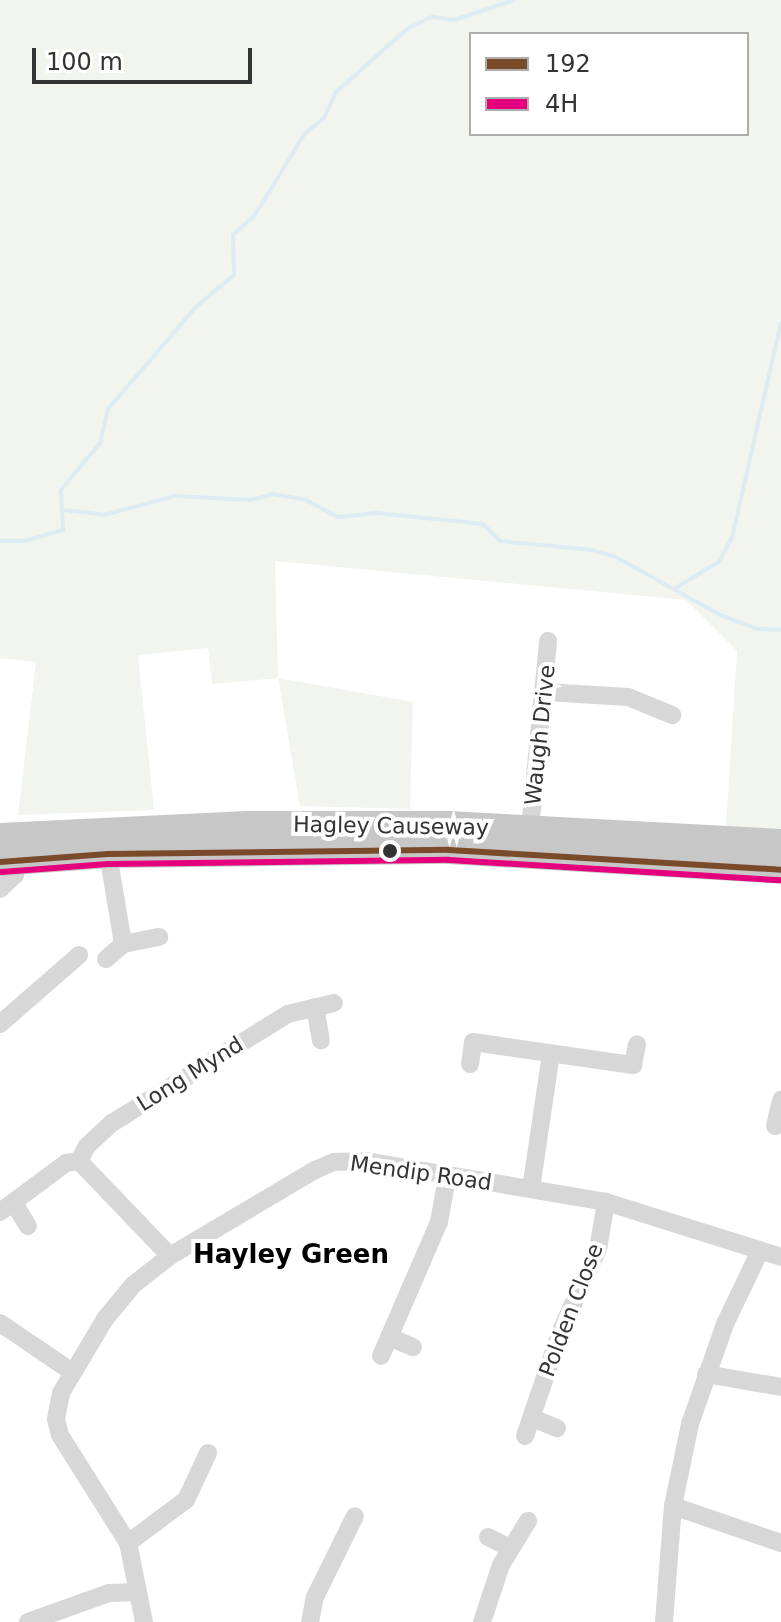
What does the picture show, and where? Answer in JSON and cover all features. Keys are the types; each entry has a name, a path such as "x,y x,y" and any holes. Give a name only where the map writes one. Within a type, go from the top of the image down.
{"highway":[{"name":"Hagley Causeway","path":"4,853 247,825 530,829 781,843"},
{"name":"Hagley Causeway","path":"4,853 449,850 781,870"}],"street":[{"name":"Waugh Drive","path":"530,829 546,692 548,641"},
{"path":"546,692 628,697 672,715"},
{"path":"0,889 15,875 4,853"},
{"path":"108,854 123,944"},
{"path":"106,959 123,944 159,937"},
{"path":"0,1024 79,955"},
{"name":"Long Mynd","path":"28,1226 7,1208 66,1163 79,1161 95,1139 135,1108 288,1014 334,1003"},
{"path":"315,1007 321,1040"},
{"path":"470,1064 473,1042 633,1065 637,1044"},
{"path":"531,1189 551,1054"},
{"path":"775,1126 781,1100"},
{"path":"79,1161 170,1256"},
{"name":"Mendip Road","path":"144,1622 128,1543 60,1435 57,1408 71,1371 123,1295 170,1256 334,1162 366,1161 447,1178 606,1202 759,1253 781,1257"},
{"path":"381,1356 439,1222 447,1178"},
{"name":"Polden Close","path":"525,1436 560,1333 598,1249 606,1202"},
{"path":"664,1622 673,1506 706,1374 759,1253"},
{"path":"0,1323 71,1371"},
{"path":"389,1337 413,1347"},
{"path":"706,1374 781,1387"},
{"path":"532,1418 557,1428"},
{"path":"128,1543 186,1500 208,1453"},
{"path":"673,1506 781,1543"},
{"path":"310,1622 315,1597 355,1516"},
{"path":"482,1622 510,1548 528,1521"},
{"path":"488,1537 510,1548"},
{"path":"28,1622 109,1593 138,1592"}],"shaded area":[{"path":"0,0 781,0 781,831 726,827 737,651 686,600 275,561 278,678 212,684 208,648 138,655 154,810 18,815 36,662 0,658"},
{"path":"278,678 413,702 410,809 300,806"}],"waterway":[{"path":"0,541 24,541 63,530 61,490 100,443 108,409 196,307 234,275 233,235 255,215 305,133 324,118 336,92 407,29 432,17 454,20 514,0"},
{"path":"675,588 719,562 732,538 781,322"},
{"path":"65,510 104,515 175,496 251,500 273,494 306,500 338,517 377,513 483,524 500,541 592,550 616,557 720,615 758,629 781,630"}],"transit line":[{"name":"192","path":"0,862 108,854 449,850 781,870"},
{"name":"4H","path":"1,872 108,864 449,860 780,880"}],"district":[{"name":"Hayley Green","path":"291,1255"}]}
